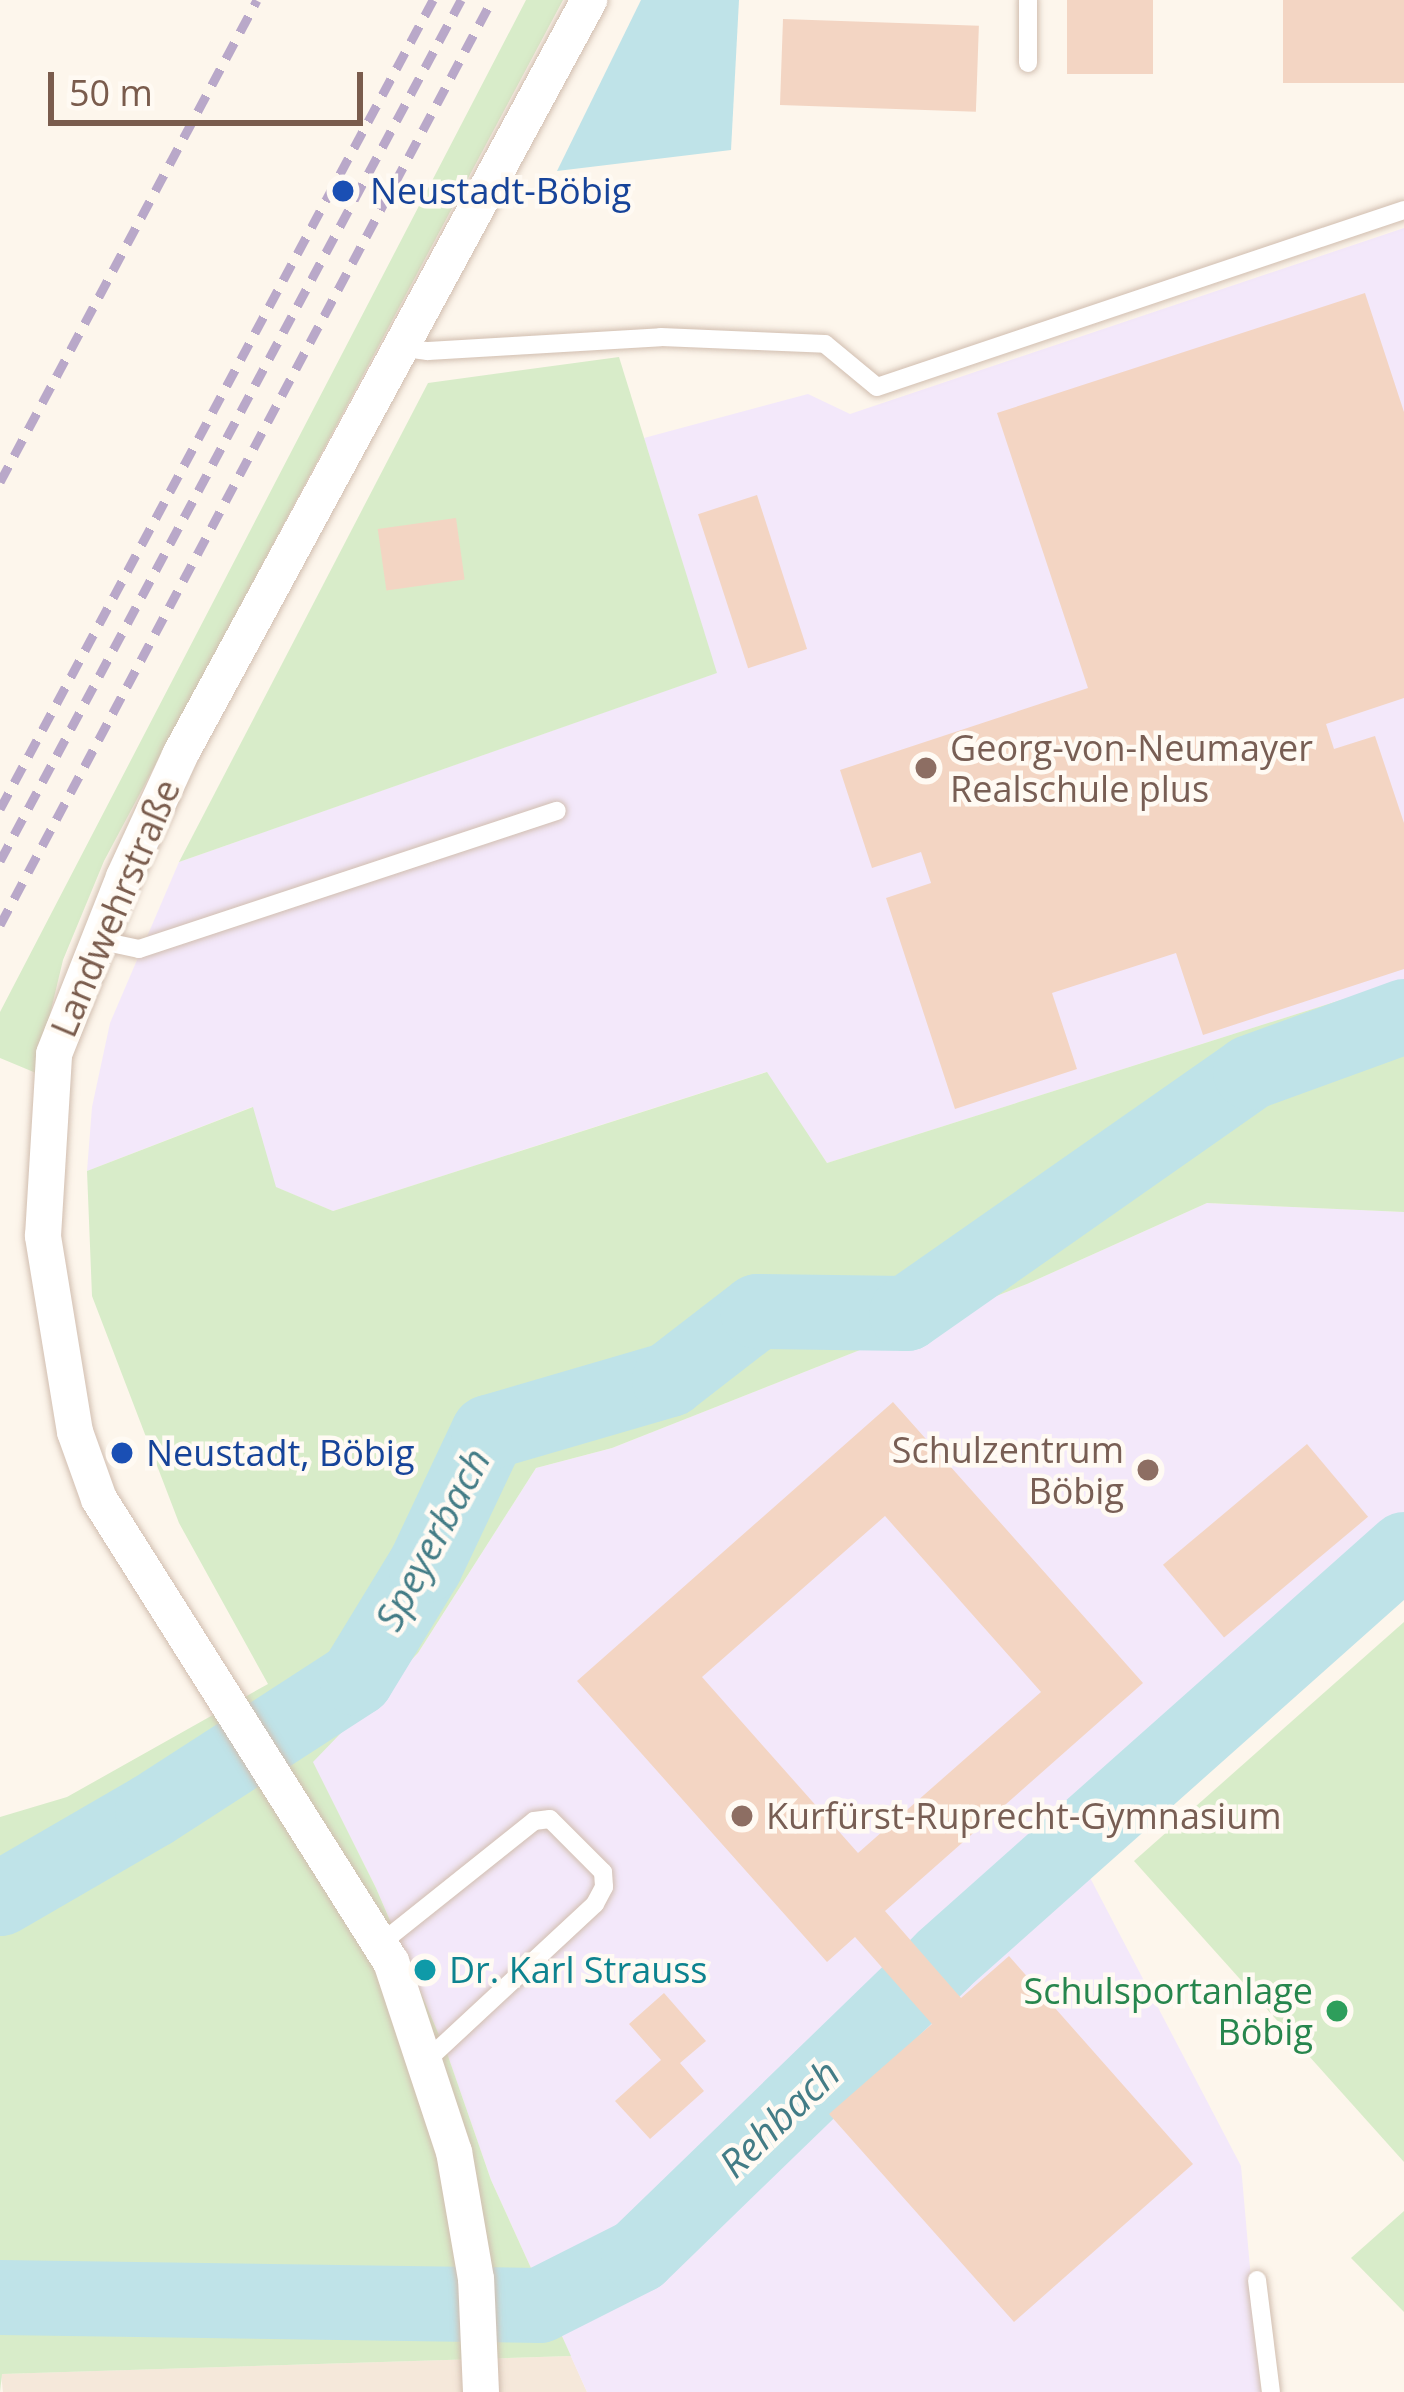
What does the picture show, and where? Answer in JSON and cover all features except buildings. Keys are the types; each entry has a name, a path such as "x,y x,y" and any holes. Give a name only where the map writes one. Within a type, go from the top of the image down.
{"street":[{"name":"Landwehrstraße","path":"481,2392 476,2279 454,2152 380,1944 271,1764 99,1499 75,1432 55,1332 43,1236 54,1054 180,754 589,0"}],"lane":[{"path":"1028,0 1028,63"},
{"path":"397,347 428,351 661,337 825,344 879,397 1404,210"},
{"path":"98,940 139,950 557,812"},
{"path":"380,1944 534,1821 550,1819 603,1872 604,1887 595,1904 424,2063"},
{"path":"1257,2280 1271,2392"}],"shaded area":[{"name":"Georg-von-Neumayer Realschule plus","path":"1404,228 1404,980 827,1163 766,1072 333,1211 275,1187 252,1107 87,1171 92,1107 110,1023 179,862 716,673 644,438 808,394 850,414"},
{"name":"Kurfürst-Ruprecht-Gymnasium","path":"1207,1203 1404,1212 1404,1575 1086,1870 1241,2166 1261,2392 587,2392 491,2180 448,2056 376,1888 312,1762 418,1653 536,1468 612,1448 1027,1284"},
{"path":"571,2356 587,2392 3,2392 1,2374"}],"green space":[{"path":"526,0 563,0 104,861 63,960 36,1073 0,1058 0,1012"},
{"path":"619,357 717,673 179,862 428,383"},
{"path":"1404,980 1404,1212 1207,1203 1027,1284 612,1448 536,1468 418,1653 313,1762 376,1888 448,2056 491,2180 571,2356 2,2374 0,2392 0,1817 67,1797 268,1684 179,1523 92,1296 87,1171 253,1107 276,1187 333,1211 767,1072 827,1163"},
{"name":"Schulsportanlage Böbig","path":"1404,1622 1404,2162 1134,1861"},
{"path":"1404,2211 1404,2312 1351,2258"}],"water":[{"path":"641,0 739,0 731,150 557,171"}],"waterway":[{"name":"Speyerbach","path":"0,1898 152,1810 356,1678 425,1565 488,1432 669,1379 757,1311 906,1313 1250,1072 1404,1016"},
{"name":"Rehbach","path":"0,2297 539,2305 638,2255 943,1959 1404,1549"}],"railway":[{"path":"0,482 257,0"},
{"path":"0,809 433,0"},
{"path":"0,861 461,0"},
{"path":"0,925 492,0"}],"place":[{"name":"Neustadt-Böbig","path":"343,191"},
{"name":"Georg-von-Neumayer Realschule plus","path":"926,768"},
{"name":"Neustadt, Böbig","path":"122,1453"},
{"name":"Schulzentrum Böbig","path":"1148,1470"},
{"name":"Kurfürst-Ruprecht-Gymnasium","path":"742,1816"},
{"name":"Dr. Karl Strauss","path":"425,1970"},
{"name":"Schulsportanlage Böbig","path":"1337,2011"}]}
